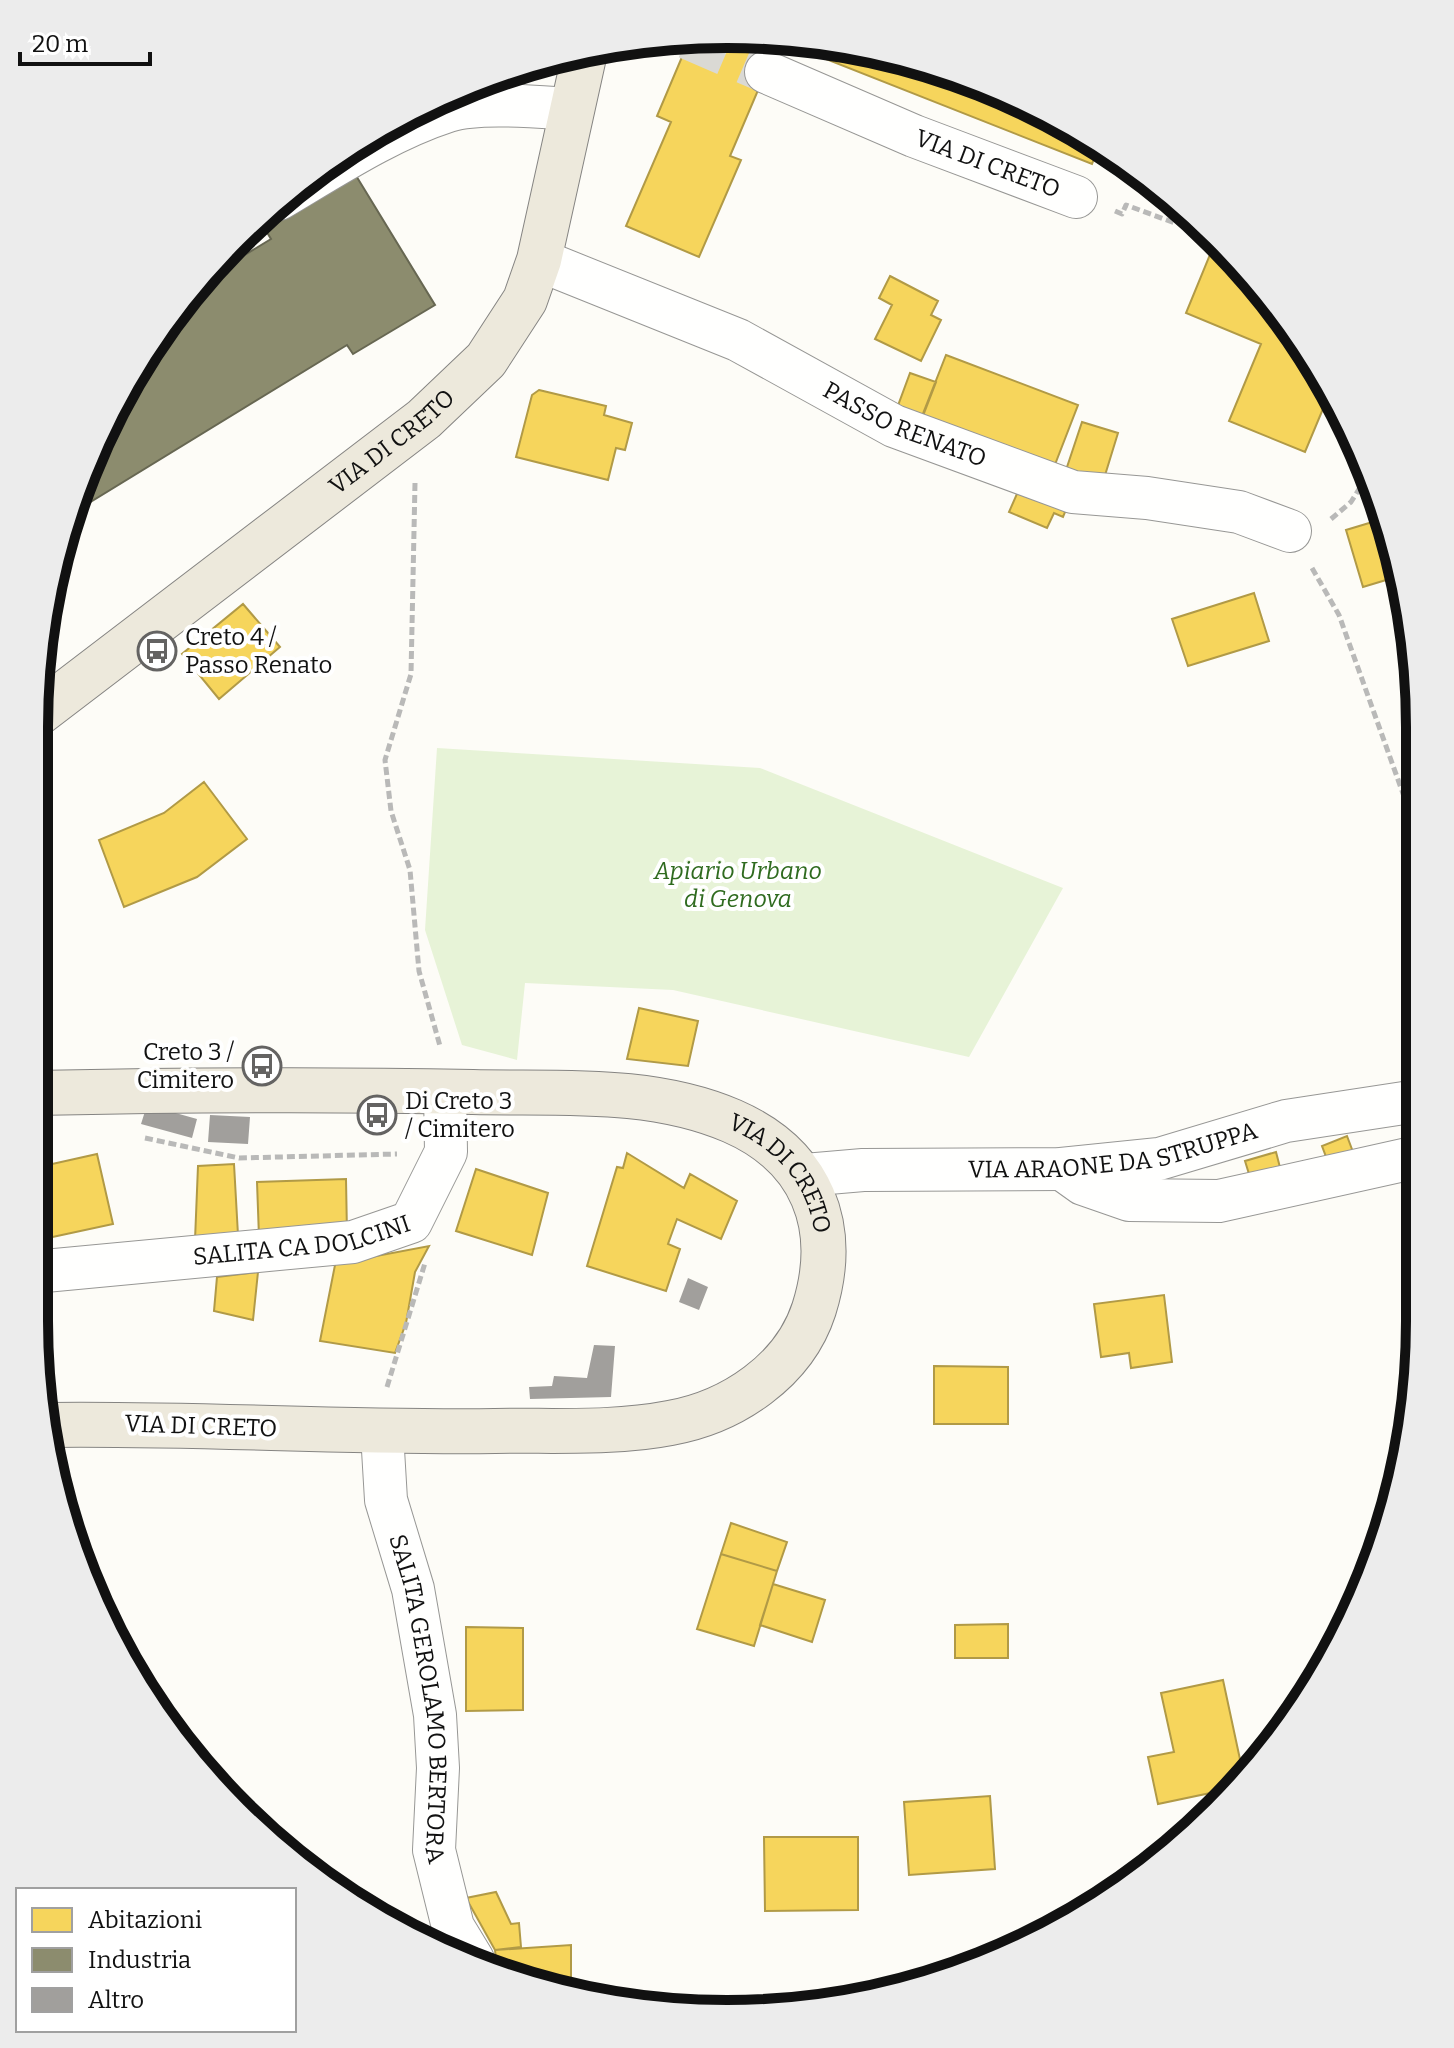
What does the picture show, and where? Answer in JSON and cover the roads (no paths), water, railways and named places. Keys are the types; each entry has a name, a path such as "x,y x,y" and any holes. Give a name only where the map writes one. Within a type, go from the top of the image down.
{"main road":[{"name":"VIA DI CRETO","path":"49,698 424,419 486,360 525,300 539,260 582,64"},
{"name":"VIA DI CRETO","path":"48,1093 445,1091 630,1095 687,1105 734,1122 770,1143 805,1175 823,1235 814,1308 787,1359 755,1388 720,1408 672,1423 617,1428 382,1433 56,1425"}],"street":[{"name":"VIA DI CRETO","path":"766,72 914,136 1076,197"},
{"path":"388,139 451,110 509,106 571,109"},
{"name":"PASSO RENATO","path":"539,260 738,340 894,426 1073,492 1147,498 1239,512 1290,531"},
{"name":"SALITA CA DOLCINI","path":"48,1271 353,1242 411,1222 446,1152 445,1091"},
{"name":"VIA ARAONE DA STRUPPA","path":"805,1175 863,1170 1061,1169 1159,1159 1286,1121 1406,1103"},
{"path":"1061,1169 1083,1184 1129,1200 1219,1201 1406,1159"},
{"name":"SALITA GEROLAMO BERTORA","path":"382,1433 386,1500 413,1589 435,1715 438,1768 434,1850 453,1927 465,1947"}],"tunnel":[{"path":"711,48 766,72"}],"place":[{"name":"Creto 4 / Passo Renato","path":"157,651"},
{"name":"Creto 3 / Cimitero","path":"262,1066"},
{"name":"Di Creto 3 / Cimitero","path":"377,1115"}],"park label":[{"name":"Apiario Urbano di Genova","path":"738,885"}]}
